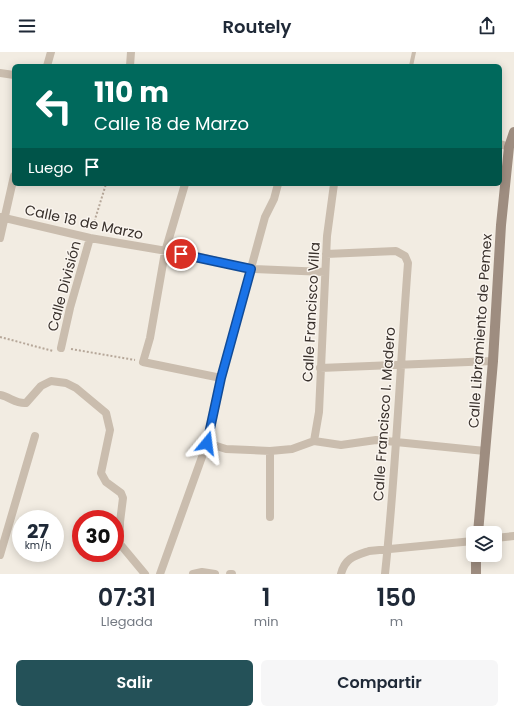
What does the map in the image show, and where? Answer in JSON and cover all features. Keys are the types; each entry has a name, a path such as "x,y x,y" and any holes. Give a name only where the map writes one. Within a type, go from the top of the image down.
{"street":[{"path":"48,64 51,52"},
{"path":"130,64 131,52"},
{"path":"0,73 12,75"},
{"name":"Calle Libramiento de Pemex","path":"479,526 493,361 505,145 514,132"},
{"path":"0,238 2,217 12,183"},
{"path":"184,186 165,252 150,338 143,362 221,378"},
{"path":"160,574 207,443 221,378 264,217 274,199 277,186"},
{"name":"Calle Francisco Villa","path":"314,441 319,412 320,368 325,304 326,254 334,186"},
{"name":"Calle 18 de Marzo","path":"2,217 90,238 221,262 251,269 325,272"},
{"name":"Calle División","path":"61,348 70,308 90,238"},
{"name":"Calle Francisco I. Madero","path":"326,254 396,251 405,256 408,263 400,365 397,443 385,574"},
{"path":"320,368 493,361"},
{"path":"0,395 6,396 19,404 26,403 41,386 51,381 66,383 76,388 106,412 110,430 101,473 106,482 121,493 123,498 120,522 120,544 145,574"},
{"path":"0,555 2,539 36,436"},
{"path":"207,443 226,450 270,451 292,449 314,441 341,445 376,440 486,451"},
{"path":"270,451 270,517"},
{"path":"502,537 514,536"},
{"path":"341,574 344,564 354,556 369,551 466,542"},
{"path":"476,562 476,574"},
{"path":"193,574 202,572 215,574"}],"lane":[{"path":"411,64 414,52"}],"path":[{"name":"Calle División","path":"90,238 105,186"},
{"path":"0,337 51,352 61,348 84,350 143,362"}],"route":[{"path":"181,254 251,269 221,378 212,426 207,443"}]}
